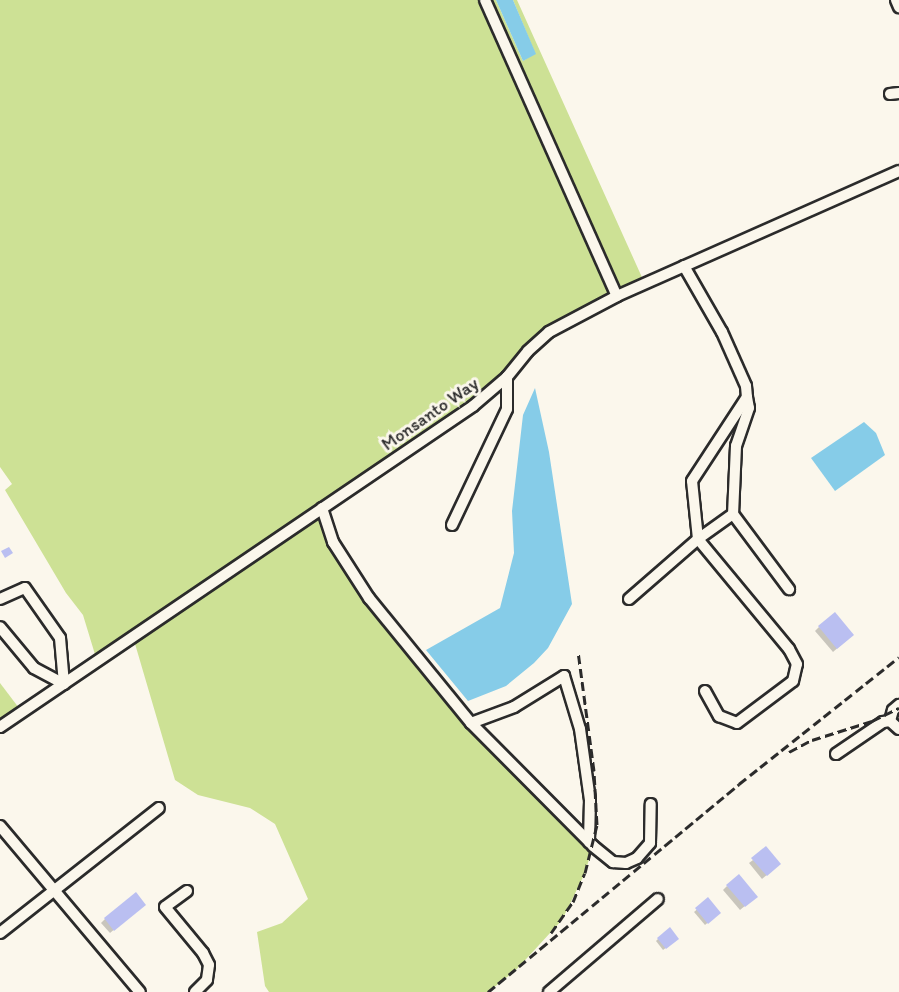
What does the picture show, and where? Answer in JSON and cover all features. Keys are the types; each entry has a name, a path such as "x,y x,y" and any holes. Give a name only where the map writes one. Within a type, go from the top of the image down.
{"street":[{"path":"485,0 617,296"},
{"path":"896,0 899,7"},
{"name":"Monsanto Way","path":"0,727 473,406 507,377 528,351 549,332 617,296 899,171"},
{"path":"684,266 722,332 746,386 748,408 736,446 733,514 789,589"},
{"path":"452,525 507,409 507,377"},
{"path":"705,692 719,716 737,723 793,681 796,664 789,649 698,539 692,481 702,462 721,438 747,397"},
{"path":"322,508 333,542 369,598 471,723 589,842 613,862 626,863 637,858 650,843 651,804"},
{"path":"628,599 698,539 733,514"},
{"path":"0,598 25,588 60,638 64,684"},
{"path":"0,627 34,668 64,684"},
{"path":"471,723 514,707 564,676 580,729 590,800 589,842"},
{"path":"899,705 892,710 899,729"},
{"path":"836,754 883,722 895,718"},
{"path":"0,933 159,808"},
{"path":"0,826 140,992"},
{"path":"187,891 165,908 203,952 209,965 207,980 195,992"},
{"path":"549,992 658,899"}],"green space":[{"path":"0,0 496,0 523,61 535,53 513,0 517,0 645,284 549,332 507,377 322,509 333,542 471,723 593,846 585,873 562,920 516,970 488,992 269,992 265,986 257,932 282,923 308,899 275,824 250,808 198,795 175,780 133,637 97,661 83,615 66,593 5,490 12,484 0,467"},
{"path":"0,683 22,712 0,727"}],"water":[{"path":"496,0 513,0 536,54 523,61"},
{"path":"535,388 549,452 572,604 548,648 534,663 506,686 468,701 426,650 500,608 514,553 512,511 523,415"},
{"path":"864,422 876,433 885,455 835,491 811,458"}],"building":[{"path":"9,547 13,553 5,558 1,551"},
{"path":"835,612 854,635 837,649 818,626"},
{"path":"766,846 781,864 767,876 751,858"},
{"path":"739,874 758,897 745,907 726,885"},
{"path":"136,892 146,905 114,931 104,918"},
{"path":"708,897 721,913 708,924 695,908"},
{"path":"670,927 679,939 666,949 657,938"}],"railway":[{"path":"551,933 573,902 585,873 597,825 594,771 578,651"},
{"path":"488,992 739,784 899,657"},
{"path":"789,752 812,740 872,721 899,708"}]}
